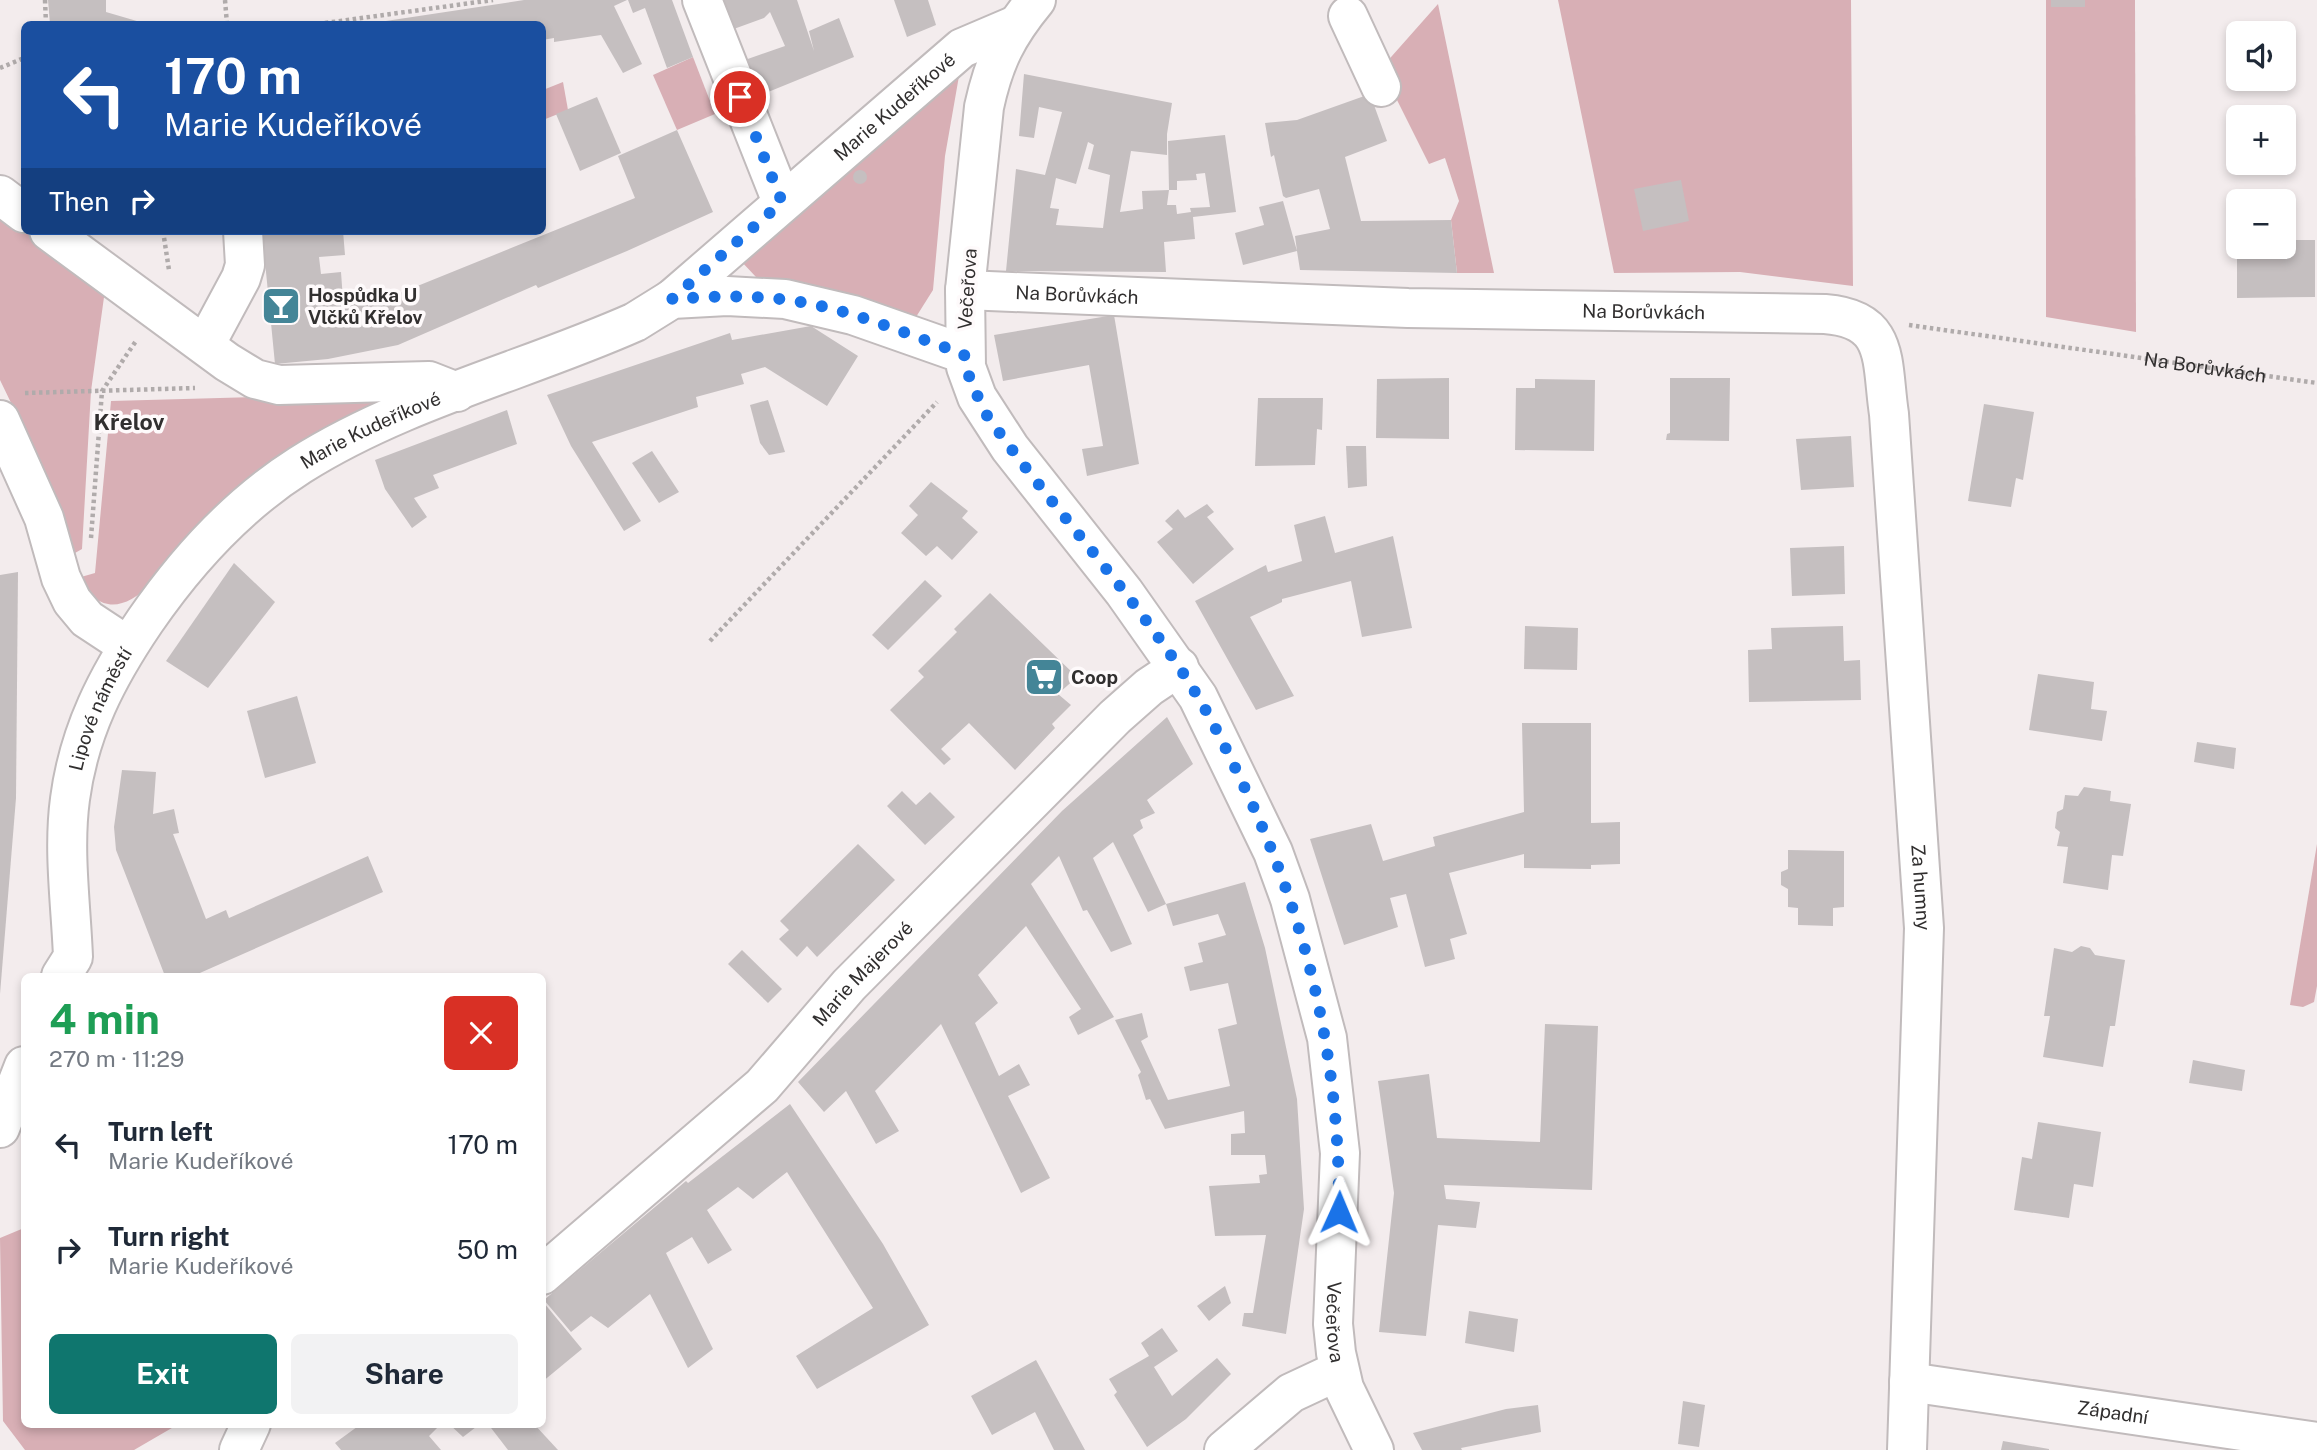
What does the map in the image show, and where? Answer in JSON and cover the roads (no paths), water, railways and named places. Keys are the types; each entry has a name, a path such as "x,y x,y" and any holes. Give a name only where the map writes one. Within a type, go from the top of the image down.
{"street":[{"path":"702,0 782,202"},
{"name":"Marie Kudeříkové","path":"128,646 196,554 258,495 299,466 337,444 457,392 611,333 652,313 672,299 962,48 1019,8"},
{"name":"Večeřova","path":"1019,8 998,58 985,107 965,290 967,367 986,414 1010,448 1124,592 1179,667 1213,723 1260,821 1290,899 1314,980 1329,1050 1338,1127 1339,1212 1334,1324 1338,1370 1374,1450"},
{"path":"1348,16 1381,87"},
{"path":"0,195 21,211"},
{"path":"54,235 242,372 272,384 429,381 457,392"},
{"path":"205,345 241,278 245,265 243,235"},
{"name":"Na Borůvkách","path":"965,290 1413,308 1825,314 1846,316 1870,328"},
{"name":"Marie Kudeříkové","path":"672,299 727,296 807,303 853,314 967,367"},
{"name":"Za humny","path":"1870,328 1877,339 1889,414 1924,928 1907,1450"},
{"name":"Lipové náměstí","path":"7,407 61,578 72,601 87,619 128,646 89,719 74,775 68,836 75,970"},
{"name":"Marie Majerové","path":"546,1272 744,1103 849,985 1105,727 1135,698 1179,667"},
{"path":"0,1128 21,1074"},
{"path":"1224,1450 1291,1393 1338,1370"},
{"name":"Západní","path":"1909,1382 2317,1442"},
{"path":"239,1450 249,1428"}],"place":[{"name":"Hospůdka U Vlčků Křelov","path":"281,306"},
{"name":"Coop","path":"1044,677"}],"district":[{"name":"Křelov","path":"129,422"}]}
